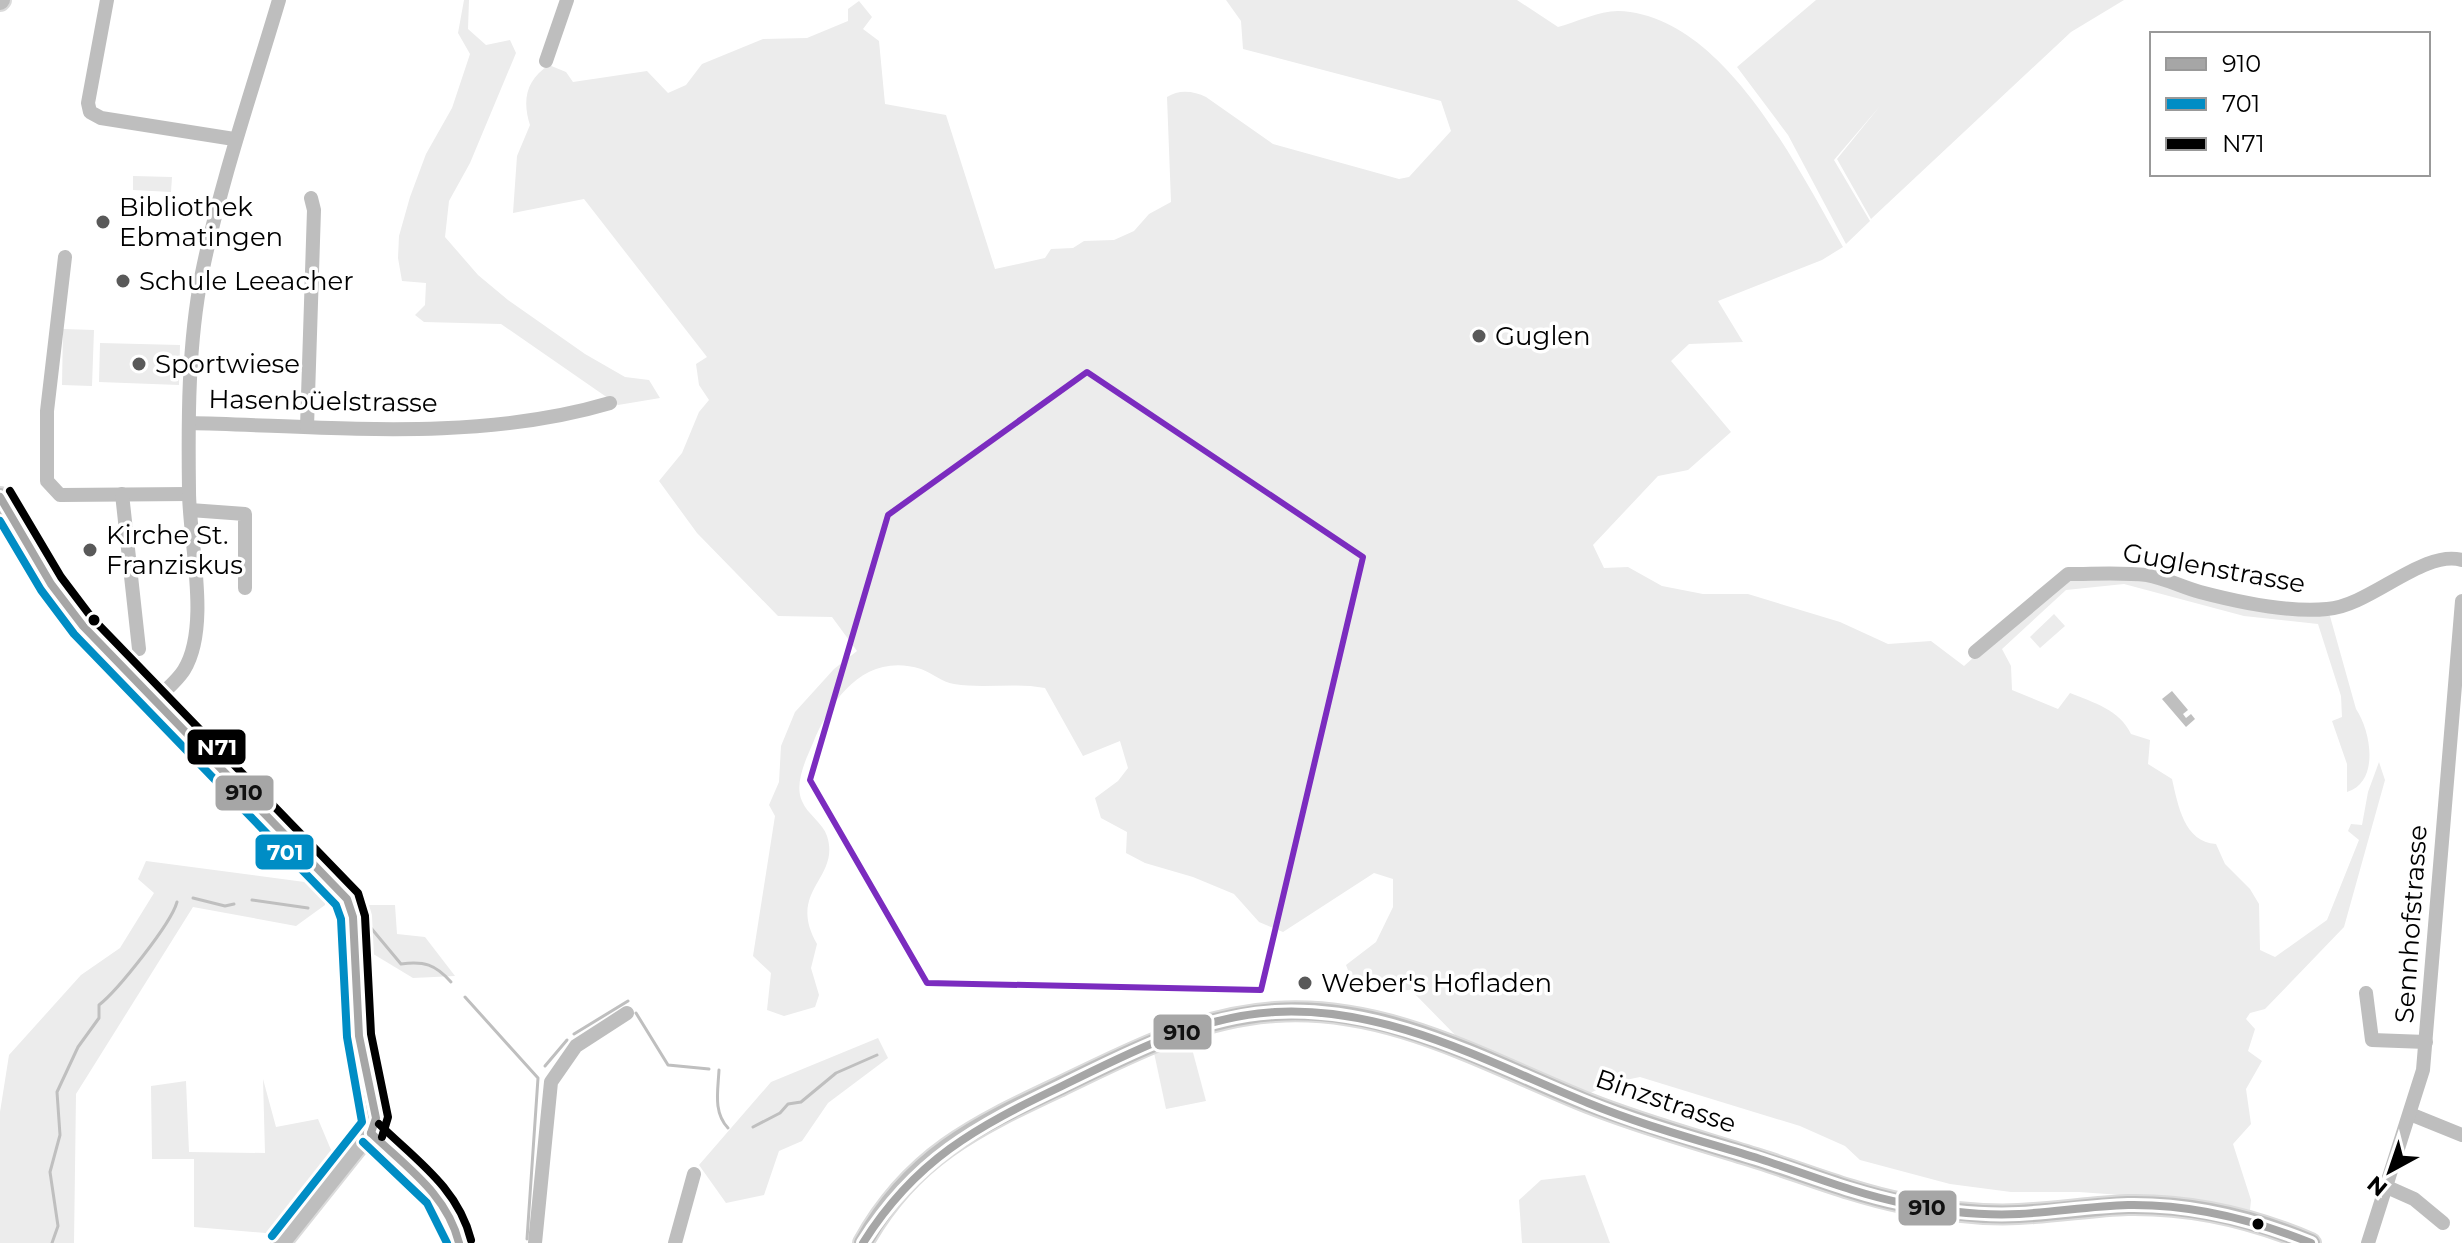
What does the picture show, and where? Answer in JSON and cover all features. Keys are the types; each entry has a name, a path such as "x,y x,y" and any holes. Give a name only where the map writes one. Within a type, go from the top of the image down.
{"main road":[{"path":"0,497 63,602 347,899 353,917 359,1036 376,1118 371,1133 339,1167 281,1243"},
{"name":"Binzstrasse","path":"863,1243 891,1199 920,1169 996,1115 1155,1041 1207,1023 1274,1012 1345,1014 1411,1029 1623,1116 1890,1201 1944,1211 1999,1214 2126,1205 2172,1207 2226,1214 2311,1243"},
{"path":"371,1133 430,1188 450,1215 459,1243"}],"street":[{"path":"107,0 88,103 90,112 101,118 234,139"},
{"path":"155,700 183,672 194,647 197,621 189,423 202,275 234,139 274,0"},
{"path":"546,61 567,0"},
{"path":"307,427 314,210 311,198"},
{"path":"65,257 47,411 47,481 60,495 122,494 190,502 245,514 245,588"},
{"name":"Hasenbüelstrasse","path":"189,423 456,427 545,419 610,403"},
{"path":"122,494 139,649"},
{"name":"Guglenstrasse","path":"1975,652 2068,574 2150,575 2201,593 2285,609 2328,609 2359,603 2416,569 2453,558 2462,560"},
{"name":"Sennhofstrasse","path":"2368,1243 2410,1114 2426,1042 2462,601"},
{"path":"2366,993 2372,1040 2426,1042"},
{"path":"535,1243 551,1082 576,1046 627,1013"},
{"path":"2410,1114 2462,1135"},
{"path":"675,1243 694,1174"},
{"path":"2387,1187 2414,1199 2443,1223"}],"highlighted area":[{"path":"1087,372 1363,557 1261,990 927,983 810,780 888,515"}],"shaded area":[{"path":"464,0 469,0 468,29 486,45 510,40 516,53 470,163 449,201 445,237 478,275 508,300 585,354 625,377 649,380 660,398 618,405 501,324 424,322 415,315 425,305 426,283 402,281 398,258 399,236 426,154 452,108 470,54 458,33"},
{"path":"1226,0 1517,0 1558,27 1611,11 1656,19 1691,38 1723,66 1753,100 1779,138 1843,247 1822,260 1718,301 1743,342 1689,344 1671,361 1731,432 1688,470 1658,476 1593,545 1604,568 1628,567 1662,586 1703,594 1748,594 1840,622 1888,644 1931,641 1964,666 2068,574 2126,574 2201,593 2328,609 2356,709 2366,730 2370,755 2364,778 2347,792 2347,764 2332,721 2342,717 2341,696 2318,624 2244,616 2124,584 2066,590 2002,649 2011,666 2012,690 2058,709 2070,693 2105,708 2120,718 2131,734 2150,740 2148,764 2172,779 2180,810 2190,829 2196,837 2216,844 2225,864 2250,889 2259,904 2260,950 2275,957 2327,920 2359,840 2348,831 2351,824 2362,825 2368,792 2379,762 2385,780 2344,927 2265,1009 2250,1013 2246,1019 2255,1029 2248,1051 2262,1061 2246,1089 2251,1124 2233,1144 2251,1200 2250,1210 2177,1199 2079,1192 2011,1192 1950,1184 1860,1160 1845,1146 1800,1126 1640,1077 1611,1083 1586,1095 1460,1040 1411,990 1389,991 1350,975 1346,965 1376,942 1393,907 1393,879 1374,873 1283,932 1259,922 1234,894 1193,877 1145,863 1126,853 1127,832 1101,818 1095,798 1118,781 1128,768 1120,741 1083,756 1045,688 954,684 921,669 901,665 884,667 854,682 830,710 807,756 800,779 800,794 804,806 825,831 829,851 807,910 809,926 817,944 811,968 819,995 815,1007 784,1016 767,1010 771,973 753,956 775,816 769,805 779,782 781,746 795,712 834,669 857,651 832,617 778,616 697,533 659,481 682,453 699,412 709,400 699,385 696,364 707,357 584,199 513,213 517,156 530,125 526,99 531,84 549,65 566,72 573,82 647,71 668,93 686,85 702,64 763,39 807,38 848,21 848,9 859,1 872,17 863,29 879,41 885,104 946,115 995,269 1045,258 1051,249 1073,248 1084,241 1114,240 1134,231 1149,214 1171,202 1167,97 1176,93 1192,92 1206,97 1273,144 1399,179 1409,177 1451,131 1441,101 1243,49 1241,21"},
{"path":"1816,0 2124,0 2071,32 1871,219 1837,159 1880,106 1834,160 1870,221 1846,244 1788,135 1737,67"},
{"path":"133,176 172,177 171,192 133,190"},
{"path":"63,329 94,330 92,386 62,385"},
{"name":"Sportwiese","path":"100,343 180,345 179,385 99,382"},
{"path":"2054,614 2065,626 2040,648 2030,637"},
{"path":"2172,691 2188,710 2183,714 2186,718 2191,714 2195,719 2186,727 2162,699"},
{"path":"146,861 327,885 325,905 296,926 193,907 76,1094 74,1243 0,1243 0,1112 9,1055 81,975 120,948 154,893 138,879"},
{"path":"369,905 395,905 397,934 425,937 455,976 413,978 370,952"},
{"path":"1188,1034 1206,1101 1166,1109 1153,1048"},
{"path":"878,1038 888,1058 828,1103 802,1141 779,1151 764,1195 726,1203 699,1165 771,1082"},
{"path":"263,1079 276,1127 318,1119 334,1157 277,1234 194,1227 194,1159 152,1159 151,1086 186,1081 189,1152 265,1153"},
{"path":"1585,1175 1610,1243 1522,1243 1519,1200 1541,1180"}],"waterway":[{"path":"193,898 225,906 234,904"},
{"path":"252,900 308,908"},
{"path":"52,1243 58,1226 50,1172 60,1135 57,1092 78,1047 99,1018 99,1005 142,956 165,925 177,902"},
{"path":"371,928 401,964 429,965 451,982"},
{"path":"465,997 538,1078 527,1239"},
{"path":"574,1034 628,1001"},
{"path":"636,1013 668,1065 709,1069"},
{"path":"545,1066 567,1040"},
{"path":"753,1127 780,1113 788,1104 801,1102 836,1073 877,1055"},
{"path":"719,1070 718,1108 728,1128"}],"transit line":[{"name":"N71","path":"10,491 61,577 92,618 358,893 365,916 371,1034 388,1117 382,1137"},
{"name":"910","path":"0,497 51,584 83,626 347,899 353,917 359,1036 376,1118 371,1133"},
{"name":"701","path":"0,521 41,590 74,634 336,905 341,919 347,1037 362,1122 272,1236"},
{"name":"910","path":"863,1243 883,1214 926,1168 1002,1116 1165,1038 1219,1021 1275,1012 1317,1013 1397,1027 1630,1119 1884,1199 1945,1211 1990,1214 2128,1205 2175,1207 2244,1220 2311,1243"},
{"name":"N71","path":"379,1124 446,1190 465,1222 471,1240"},
{"name":"910","path":"371,1133 424,1182 445,1210 459,1243"},
{"name":"701","path":"363,1142 427,1203 447,1243"}],"place":[{"name":"Bibliothek Ebmatingen","path":"103,222"},
{"name":"Schule Leeacher","path":"123,281"},
{"name":"Guglen","path":"1479,336"},
{"name":"Sportwiese","path":"139,364"},
{"name":"Kirche St. Franziskus","path":"90,550"},
{"name":"Weber's Hofladen","path":"1305,983"}]}
